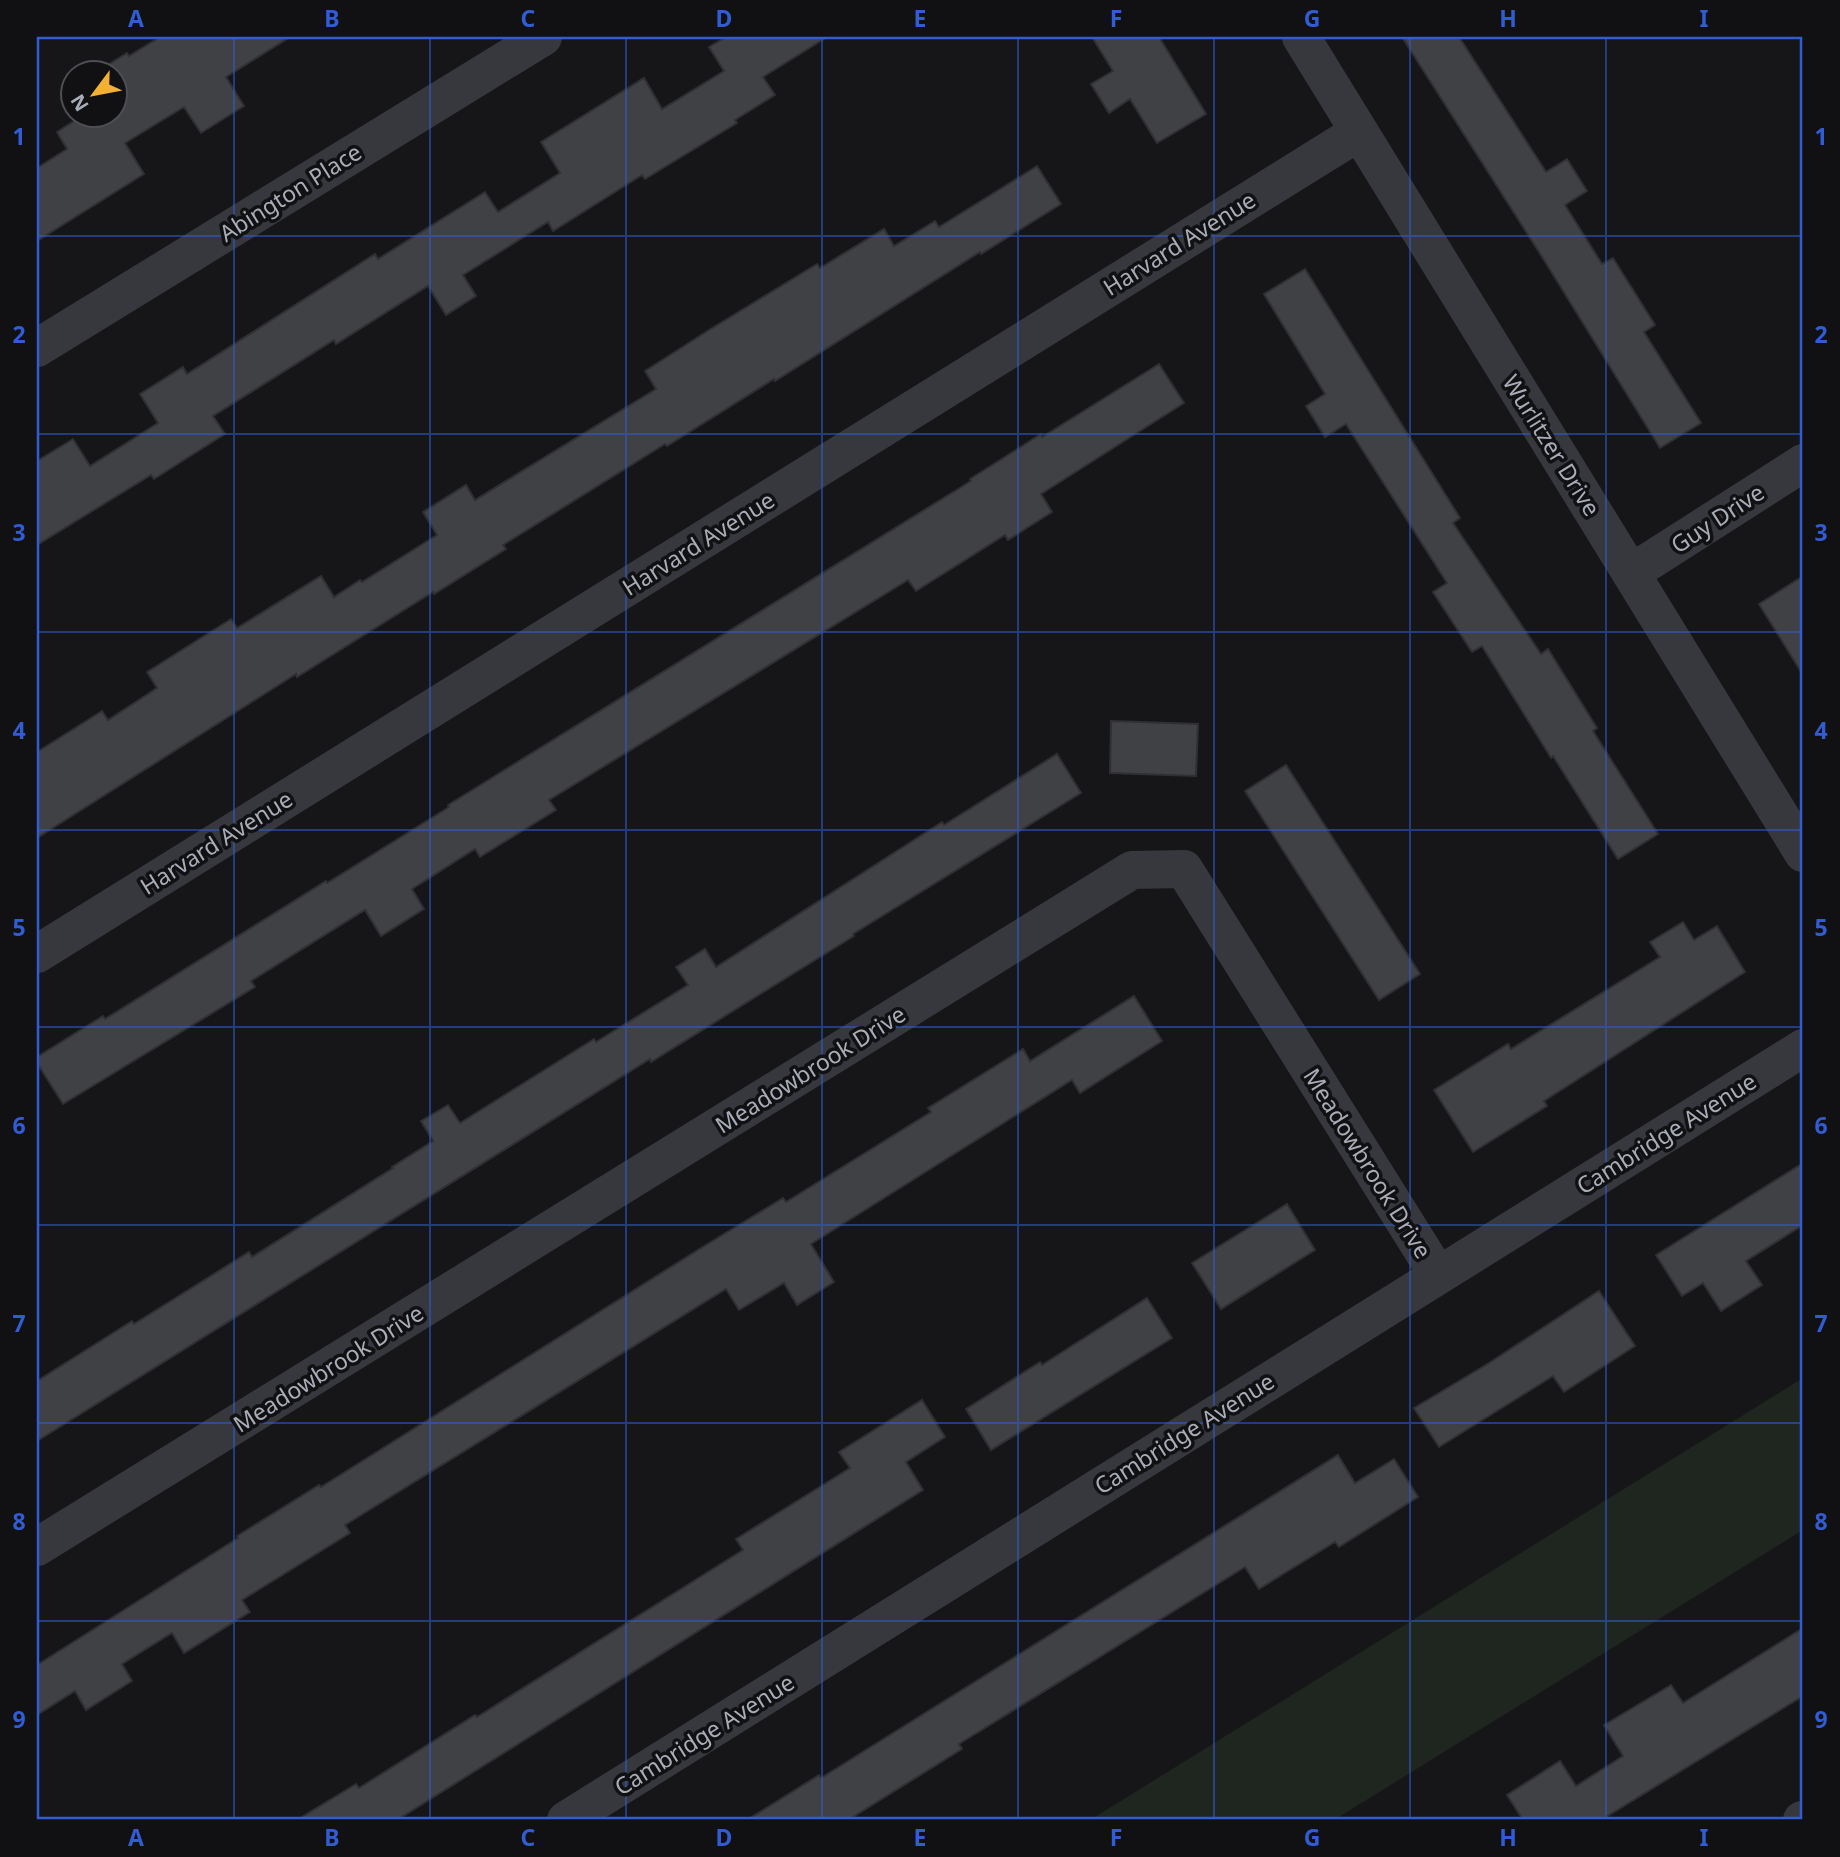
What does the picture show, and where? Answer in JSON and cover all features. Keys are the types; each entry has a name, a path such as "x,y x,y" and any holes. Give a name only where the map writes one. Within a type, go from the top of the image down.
{"street":[{"name":"Abington Place","path":"37,348 543,37"},
{"name":"Wurlitzer Drive","path":"1301,37 1803,853"},
{"name":"Harvard Avenue","path":"37,954 1359,132"},
{"name":"Guy Drive","path":"1631,573 1803,463"},
{"name":"Meadowbrook Drive","path":"37,1547 1132,870 1184,869 1438,1275"},
{"name":"Cambridge Avenue","path":"566,1820 1803,1048"}],"shaded area":[{"path":"1803,1378 1803,1530 1334,1820 1090,1820"}],"building":[{"path":"160,37 290,37 226,77 244,106 201,133 184,107 125,143 144,174 37,241 37,168 67,149 57,132 130,130 130,60 116,60 127,53 129,56"},
{"path":"726,37 827,37 763,77 775,95 735,120 737,123 645,179 642,175 553,231 548,222 463,275 476,296 446,315 428,286 336,344 334,340 213,416 225,434 154,479 151,475 37,545 37,461 73,439 90,466 158,423 140,394 183,367 187,374 375,254 378,259 485,192 498,212 560,173 541,142 644,78 662,109 724,71 709,47"},
{"path":"1092,37 1159,37 1206,114 1157,143 1130,99 1109,113 1091,84 1113,71"},
{"path":"1402,37 1459,37 1546,172 1567,159 1587,191 1565,205 1602,264 1613,258 1655,325 1644,332 1701,423 1660,448"},
{"path":"1037,166 1061,204 775,381 774,379 667,446 665,444 503,545 506,549 297,677 296,674 37,838 37,752 102,711 108,720 157,688 147,672 231,619 237,628 321,576 334,597 360,580 362,582 437,535 423,512 466,485 475,500 656,389 645,371 709,330 817,264 820,268 884,229 894,246 935,221 939,227"},
{"path":"1305,269 1460,518 1453,523 1541,654 1548,649 1597,728 1593,731 1658,834 1618,859 1553,756 1551,758 1482,646 1472,652 1433,592 1447,583 1346,424 1325,437 1306,406 1325,394 1264,294"},
{"path":"1159,364 1184,403 1041,494 1052,512 1008,540 1005,535 916,591 908,580 549,800 556,810 480,857 475,849 412,889 424,909 381,936 365,910 251,981 255,987 63,1104 37,1063 37,1057 103,1016 105,1019 326,881 327,883 971,481 970,479 1041,434 1042,437"},
{"path":"1803,576 1803,675 1759,604"},
{"path":"1111,721 1198,724 1196,776 1110,773"},
{"path":"1057,754 1081,793 37,1441 37,1381 249,1252 252,1257 433,1141 421,1121 448,1105 460,1123 594,1039 596,1042 688,985 676,967 705,949 716,967 942,822 944,825"},
{"path":"1286,765 1420,974 1379,1000 1245,791"},
{"path":"1683,922 1694,940 1717,926 1745,972 1544,1101 1547,1106 1473,1152 1434,1090 1508,1044 1511,1049 1660,957 1650,942"},
{"path":"1134,996 1162,1041 1080,1093 1072,1080 811,1244 834,1282 797,1305 784,1283 739,1310 726,1289 345,1525 350,1533 242,1600 250,1612 184,1653 172,1633 122,1664 132,1681 86,1710 75,1691 37,1715 37,1665 238,1538 237,1536 319,1485 321,1487 701,1248 783,1198 786,1202 931,1112 928,1108 1023,1049 1030,1061"},
{"path":"1803,1163 1803,1225 1746,1261 1762,1285 1721,1311 1703,1283 1682,1296 1656,1255"},
{"path":"1287,1204 1315,1250 1221,1309 1192,1263"},
{"path":"1599,1291 1635,1346 1564,1392 1553,1376 1439,1447 1414,1408"},
{"path":"1147,1298 1172,1338 991,1450 966,1409 1040,1362 1042,1365"},
{"path":"922,1400 945,1437 906,1462 923,1490 397,1820 297,1820 356,1784 359,1788 475,1715 477,1717 743,1550 736,1539 850,1468 839,1452"},
{"path":"1338,1455 1355,1483 1394,1459 1418,1497 1339,1547 1335,1542 1259,1589 1245,1567 959,1744 962,1749 848,1820 747,1820 819,1775 821,1778"},
{"path":"1803,1628 1803,1696 1601,1820 1523,1820 1507,1795 1560,1761 1576,1786 1623,1756 1604,1725 1671,1685 1683,1703"}]}
